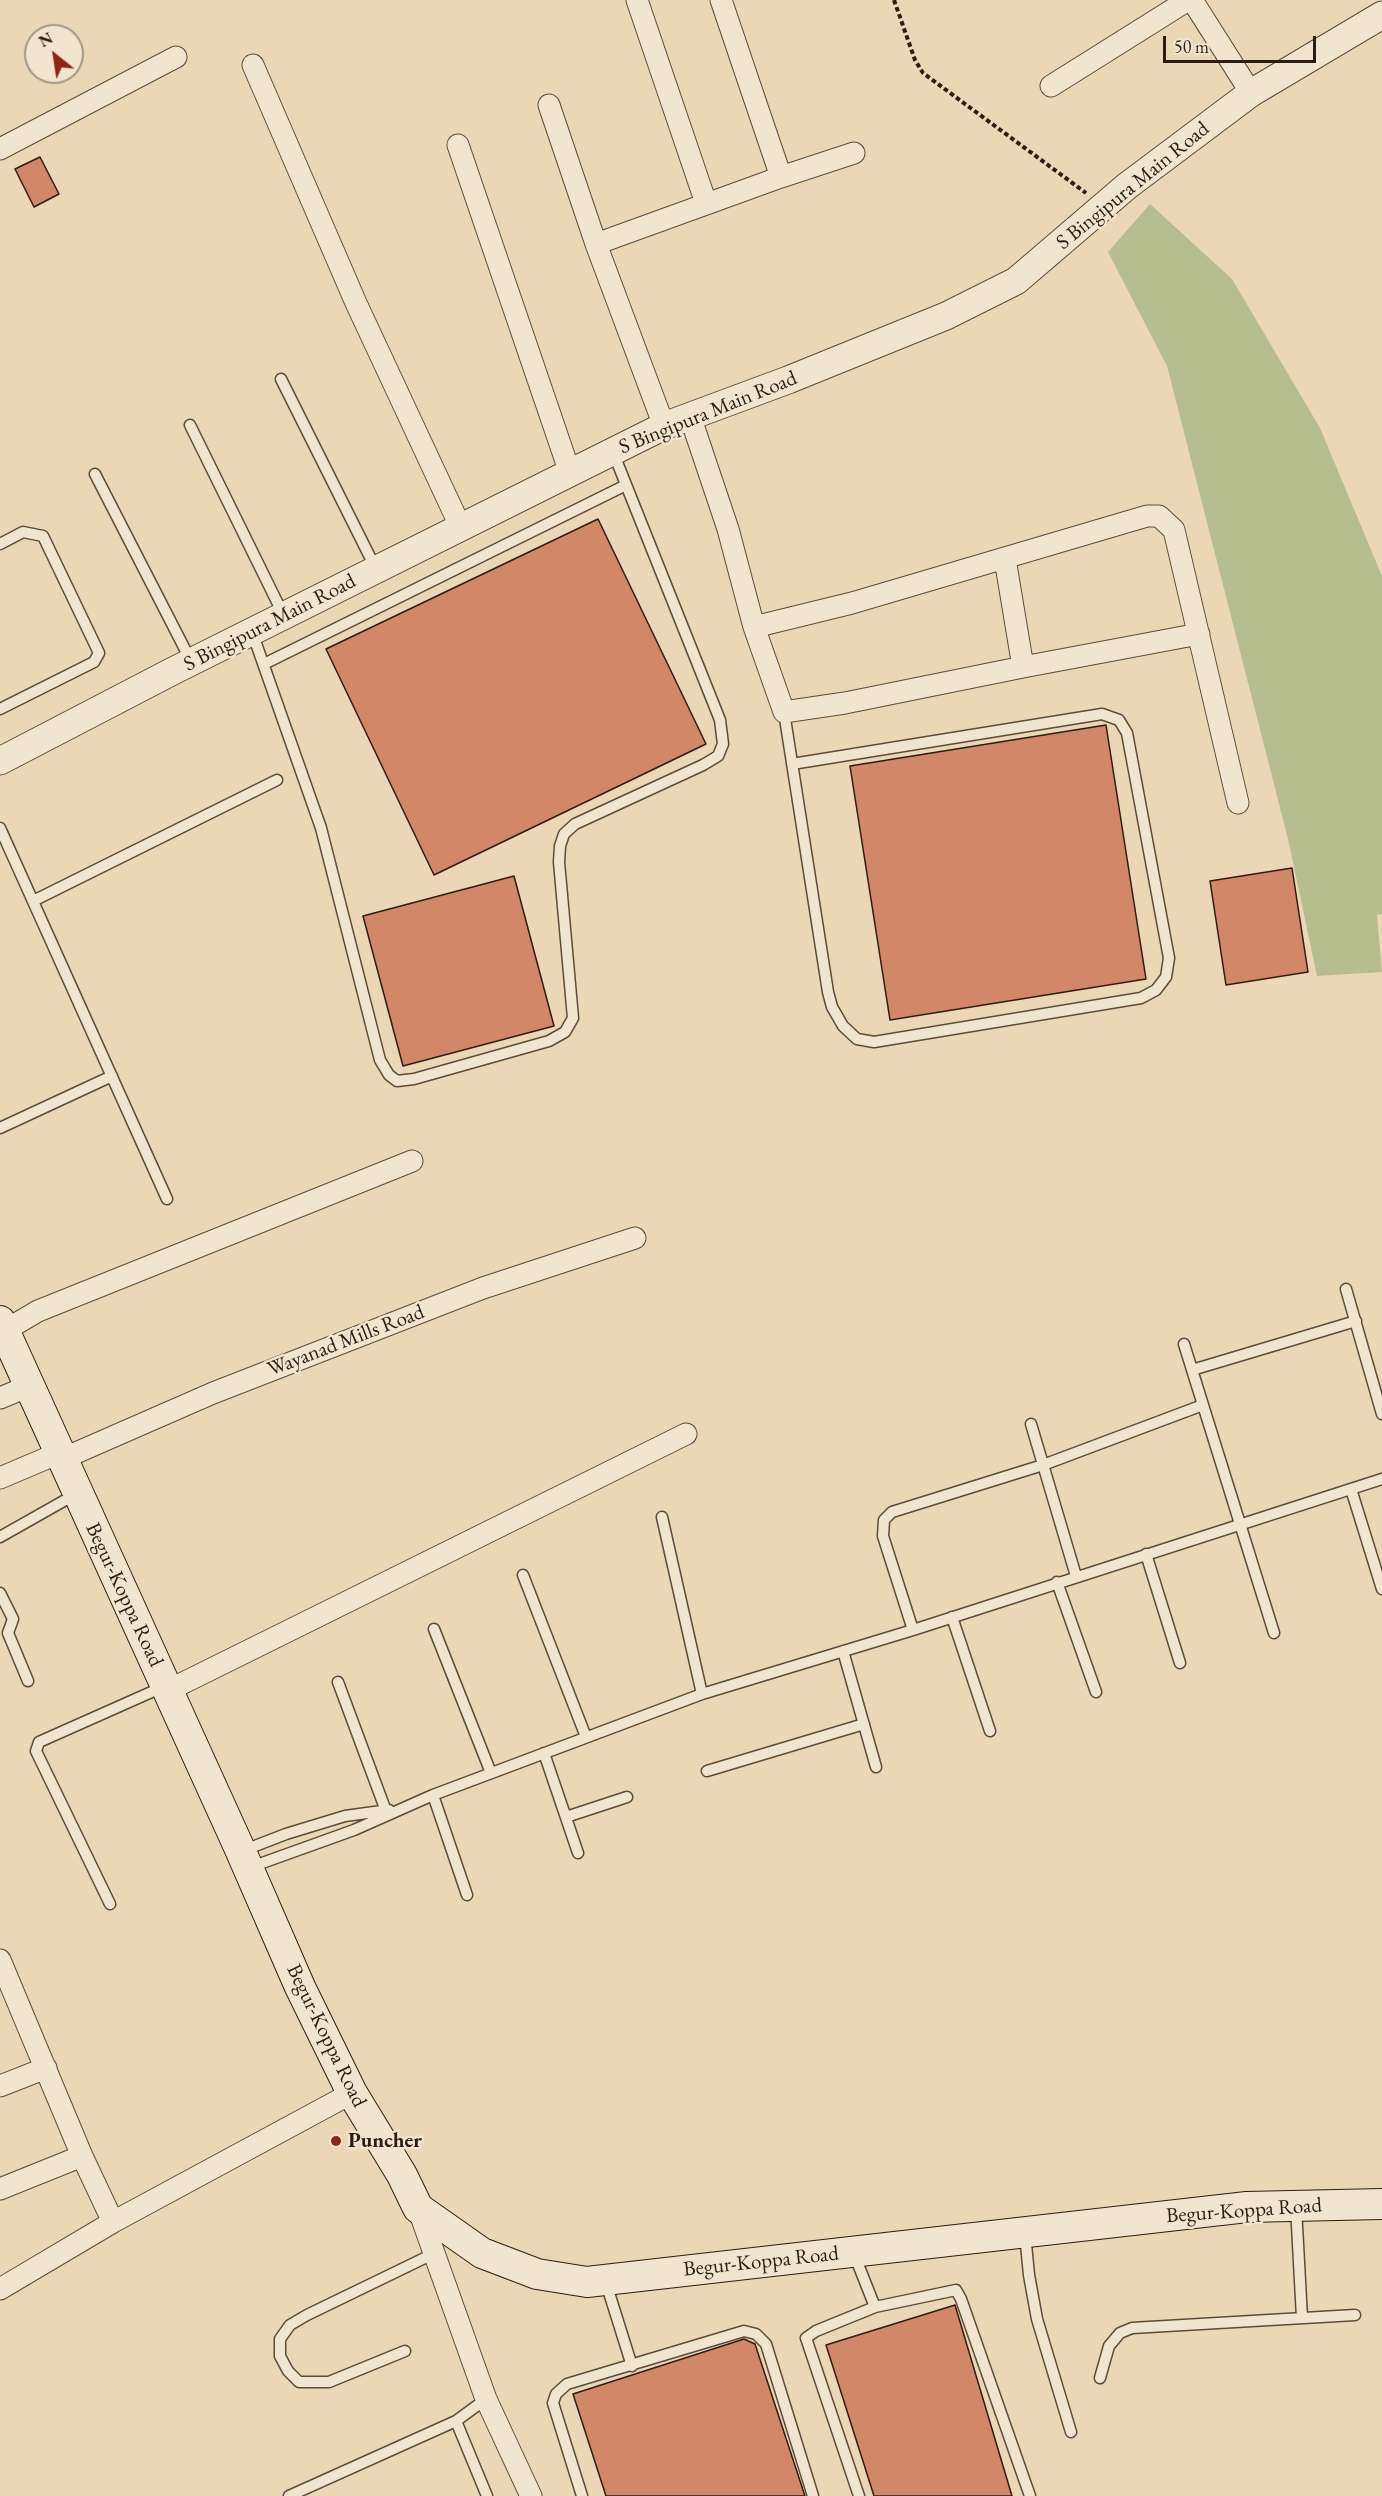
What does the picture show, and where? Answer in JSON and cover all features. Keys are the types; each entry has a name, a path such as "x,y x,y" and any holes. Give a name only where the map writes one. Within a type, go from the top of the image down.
{"main road":[{"name":"Begur-Koppa Road","path":"2,1326 300,1987 352,2093 402,2175 418,2208 482,2253 537,2274 587,2282 1247,2206 1382,2204"}],"street":[{"path":"637,0 706,203"},
{"path":"721,0 781,177"},
{"path":"1051,86 1190,0 1251,93"},
{"name":"S Bingipura Main Road","path":"0,761 192,662 664,426 889,340 946,316 996,291 1016,280 1104,206 1251,93 1382,15"},
{"path":"0,148 176,57"},
{"path":"253,65 351,292 461,528"},
{"path":"549,105 596,244 664,426"},
{"path":"458,145 570,473"},
{"path":"596,244 706,203 854,153"},
{"path":"690,416 728,529 754,627 784,712 835,705 1199,634"},
{"path":"754,627 852,603 1147,516 1159,516 1174,530 1238,803"},
{"path":"1005,559 1023,667"},
{"path":"2,1326 412,1161"},
{"name":"Wayanad Mills Road","path":"0,1478 472,1292 635,1238"},
{"path":"0,1398 29,1386"},
{"path":"166,1688 686,1434"},
{"path":"0,1960 82,2156 113,2222"},
{"path":"0,2086 46,2068"},
{"path":"0,2289 113,2222 352,2093"},
{"path":"0,2189 82,2156"},
{"path":"418,2208 486,2399 531,2496"}],"lane":[{"path":"281,379 376,570"},
{"path":"190,425 284,616"},
{"path":"252,632 321,828 380,1060 388,1075 398,1082 414,1079 549,1041 565,1032 573,1018 559,862 560,846 564,834 575,824 703,765 718,756 723,744 720,720 613,452"},
{"path":"95,474 192,662"},
{"path":"264,664 626,485"},
{"path":"0,544 23,532 43,536 99,653 94,662 0,709"},
{"path":"784,712 792,764 828,992 832,1007 838,1017 857,1039 874,1042 1141,998 1156,990 1166,977 1169,958 1127,733 1119,720 1102,714 792,764"},
{"path":"33,901 277,780"},
{"path":"0,828 167,1199"},
{"path":"0,1128 112,1076"},
{"path":"1346,1289 1382,1414"},
{"path":"1192,1370 1356,1321"},
{"path":"1184,1344 1274,1633"},
{"path":"913,1630 883,1536 884,1520 892,1512 1042,1465 1203,1405"},
{"path":"1030,1424 1076,1576"},
{"path":"244,1860 354,1830 392,1810 702,1694 913,1630 1382,1479"},
{"path":"1351,1489 1382,1588"},
{"path":"0,1537 77,1493"},
{"path":"662,1517 702,1694"},
{"path":"1146,1554 1180,1663"},
{"path":"523,1575 586,1737"},
{"path":"1057,1582 1096,1692"},
{"path":"0,1593 13,1619 8,1633 28,1681"},
{"path":"952,1617 990,1731"},
{"path":"434,1629 490,1773"},
{"path":"843,1651 876,1767"},
{"path":"338,1682 392,1810"},
{"path":"110,1904 36,1751 39,1742 166,1688"},
{"path":"707,1771 864,1724"},
{"path":"544,1753 578,1853"},
{"path":"433,1795 467,1895"},
{"path":"567,1817 627,1797"},
{"path":"244,1860 286,1834 345,1816 392,1810"},
{"path":"1296,2206 1302,2318"},
{"path":"1025,2232 1029,2275 1037,2319 1071,2432"},
{"path":"853,2251 875,2307"},
{"path":"405,2351 329,2382 299,2382 288,2371 280,2356 280,2339 290,2325 307,2315 435,2253"},
{"path":"605,2280 632,2366"},
{"path":"859,2496 806,2338 816,2331 875,2307 956,2290 1030,2496"},
{"path":"1100,2378 1109,2346 1120,2333 1132,2328 1355,2315"},
{"path":"582,2496 553,2403 556,2394 567,2384 744,2331 756,2334 766,2344 813,2496"},
{"path":"289,2496 456,2421 486,2399"},
{"path":"456,2421 487,2496"}],"path":[{"path":"894,0 915,60 930,80 1104,206"}],"green space":[{"path":"1150,204 1232,279 1320,428 1382,576 1382,914 1377,915 1382,972 1317,976 1288,839 1167,366 1108,252"}],"building":[{"path":"40,157 59,194 34,207 15,169"},
{"path":"598,519 706,744 434,875 326,649"},
{"path":"1106,725 1146,979 890,1020 850,766"},
{"path":"1292,868 1308,972 1226,985 1210,881"},
{"path":"514,876 554,1026 403,1066 363,916"},
{"path":"955,2305 1012,2496 874,2496 826,2345"},
{"path":"744,2339 755,2344 805,2496 606,2496 573,2394"}],"place":[{"name":"Puncher","path":"336,2141"}]}
